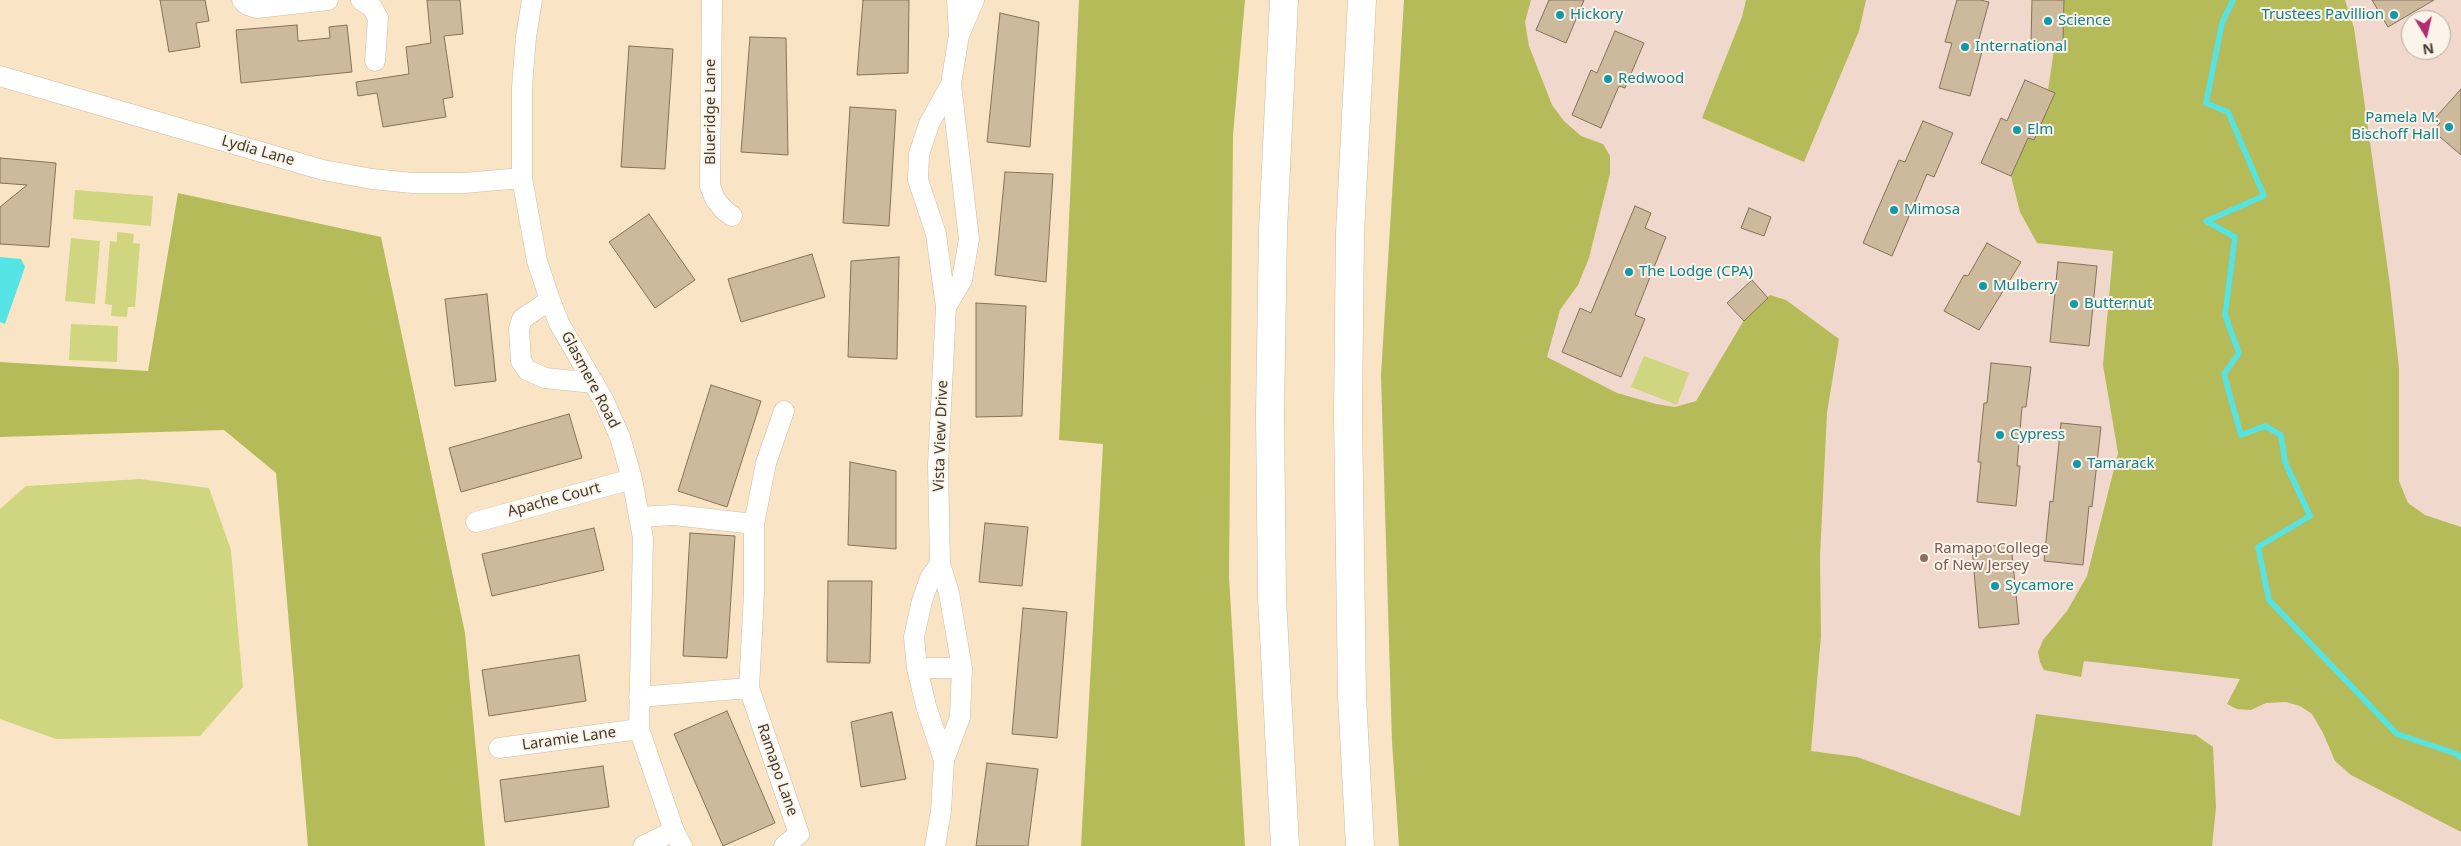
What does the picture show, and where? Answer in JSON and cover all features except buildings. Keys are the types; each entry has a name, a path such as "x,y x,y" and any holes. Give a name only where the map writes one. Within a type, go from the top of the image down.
{"highway":[{"path":"1284,0 1273,230 1270,433 1272,597 1285,846"},
{"path":"1360,846 1352,686 1348,405 1350,232 1362,0"}],"street":[{"path":"242,0 248,5 257,8 328,0"},
{"name":"Glasmere Road","path":"532,0 526,37 522,87 522,178 537,261 550,300 560,323 594,383 620,437 632,479 643,538 638,697 639,729 678,838"},
{"name":"Blueridge Lane","path":"712,0 710,186 715,199 732,216"},
{"name":"Vista View Drive","path":"946,307 962,280 969,239 951,84 959,35 957,0"},
{"name":"Vista View Drive","path":"959,35 974,0"},
{"path":"370,2 378,18 375,61"},
{"name":"Lydia Lane","path":"0,76 323,170 372,179 413,183 464,183 522,178"},
{"name":"Vista View Drive","path":"935,846 941,812 944,760 960,717 962,668 948,593 940,564 938,465 946,307 936,234 918,180 920,154 929,124 951,84"},
{"path":"550,300 522,320 519,329 521,361 527,370 545,378 594,383"},
{"name":"Ramapo Lane","path":"784,411 766,463 754,524 754,593 749,688 799,834 784,846"},
{"name":"Apache Court","path":"476,522 632,479"},
{"path":"639,517 674,515 754,524"},
{"name":"Vista View Drive","path":"940,564 930,578 922,601 914,637 916,668 944,760"},
{"path":"916,668 962,668"},
{"path":"638,697 749,688"},
{"name":"Laramie Lane","path":"500,748 639,729"},
{"path":"643,846 678,838"}],"shaded area":[{"name":"Ramapo College of New Jersey","path":"1404,0 2461,0 2461,846 1399,846 1392,741 1381,375"}],"green space":[{"path":"1079,0 1245,0 1233,135 1229,577 1245,846 1081,846 1103,444 1059,440"},
{"path":"1404,0 1531,0 1525,22 1529,46 1552,105 1564,121 1581,136 1603,144 1610,156 1610,174 1589,258 1578,285 1560,310 1547,357 1617,393 1656,404 1675,407 1696,401 1744,320 1770,295 1786,300 1839,339 1827,413 1820,556 1821,636 1811,751 1857,757 2020,816 2036,714 2196,735 2213,747 2216,808 2212,846 1399,846 1392,741 1381,375"},
{"path":"1746,0 1866,0 1859,31 1804,162 1702,118 1742,17"},
{"path":"2064,0 2345,0 2354,28 2390,285 2399,369 2399,481 2408,503 2425,515 2461,527 2461,832 2351,775 2335,761 2323,733 2312,714 2300,706 2286,702 2266,703 2251,710 2237,709 2227,704 2240,679 2084,661 2081,677 2044,670 2040,662 2038,652 2043,640 2067,611 2087,576 2118,453 2103,365 2113,251 2037,243 2020,212 2011,176 2028,138 2034,140 2055,93 2048,90 2055,43 2063,43"},
{"path":"75,190 153,196 151,226 73,219"},
{"path":"178,193 381,237 465,633 485,846 308,846 276,473 224,430 0,437 0,362 148,371"},
{"path":"117,232 134,234 133,243 140,244 135,307 128,307 127,317 111,316 112,305 105,304 110,241 117,242"},
{"path":"71,238 100,241 95,304 65,301"},
{"path":"71,324 118,326 117,362 69,360"},
{"path":"1644,356 1689,373 1677,405 1631,387"},
{"path":"140,479 209,488 231,550 243,687 200,736 56,739 0,719 0,509 26,486"}],"water":[{"path":"0,257 21,259 25,267 5,324 0,322"}],"waterway":[{"path":"2233,0 2222,23 2206,103 2228,112 2264,196 2206,221 2235,237 2225,315 2239,353 2224,374 2241,435 2265,426 2281,435 2285,462 2310,516 2258,547 2269,600 2397,734 2457,754 2461,758"}],"place":[{"name":"Hickory","path":"1560,15"},
{"name":"Trustees Pavillion","path":"2394,15"},
{"name":"Science","path":"2048,21"},
{"name":"International","path":"1965,47"},
{"name":"Redwood","path":"1608,79"},
{"name":"Pamela M. Bischoff Hall","path":"2449,127"},
{"name":"Elm","path":"2017,130"},
{"name":"Mimosa","path":"1894,210"},
{"name":"The Lodge (CPA)","path":"1629,272"},
{"name":"Mulberry","path":"1983,286"},
{"name":"Butternut","path":"2074,304"},
{"name":"Cypress","path":"2000,435"},
{"name":"Tamarack","path":"2077,464"},
{"name":"Ramapo College of New Jersey","path":"1924,558"},
{"name":"Sycamore","path":"1995,586"}]}
